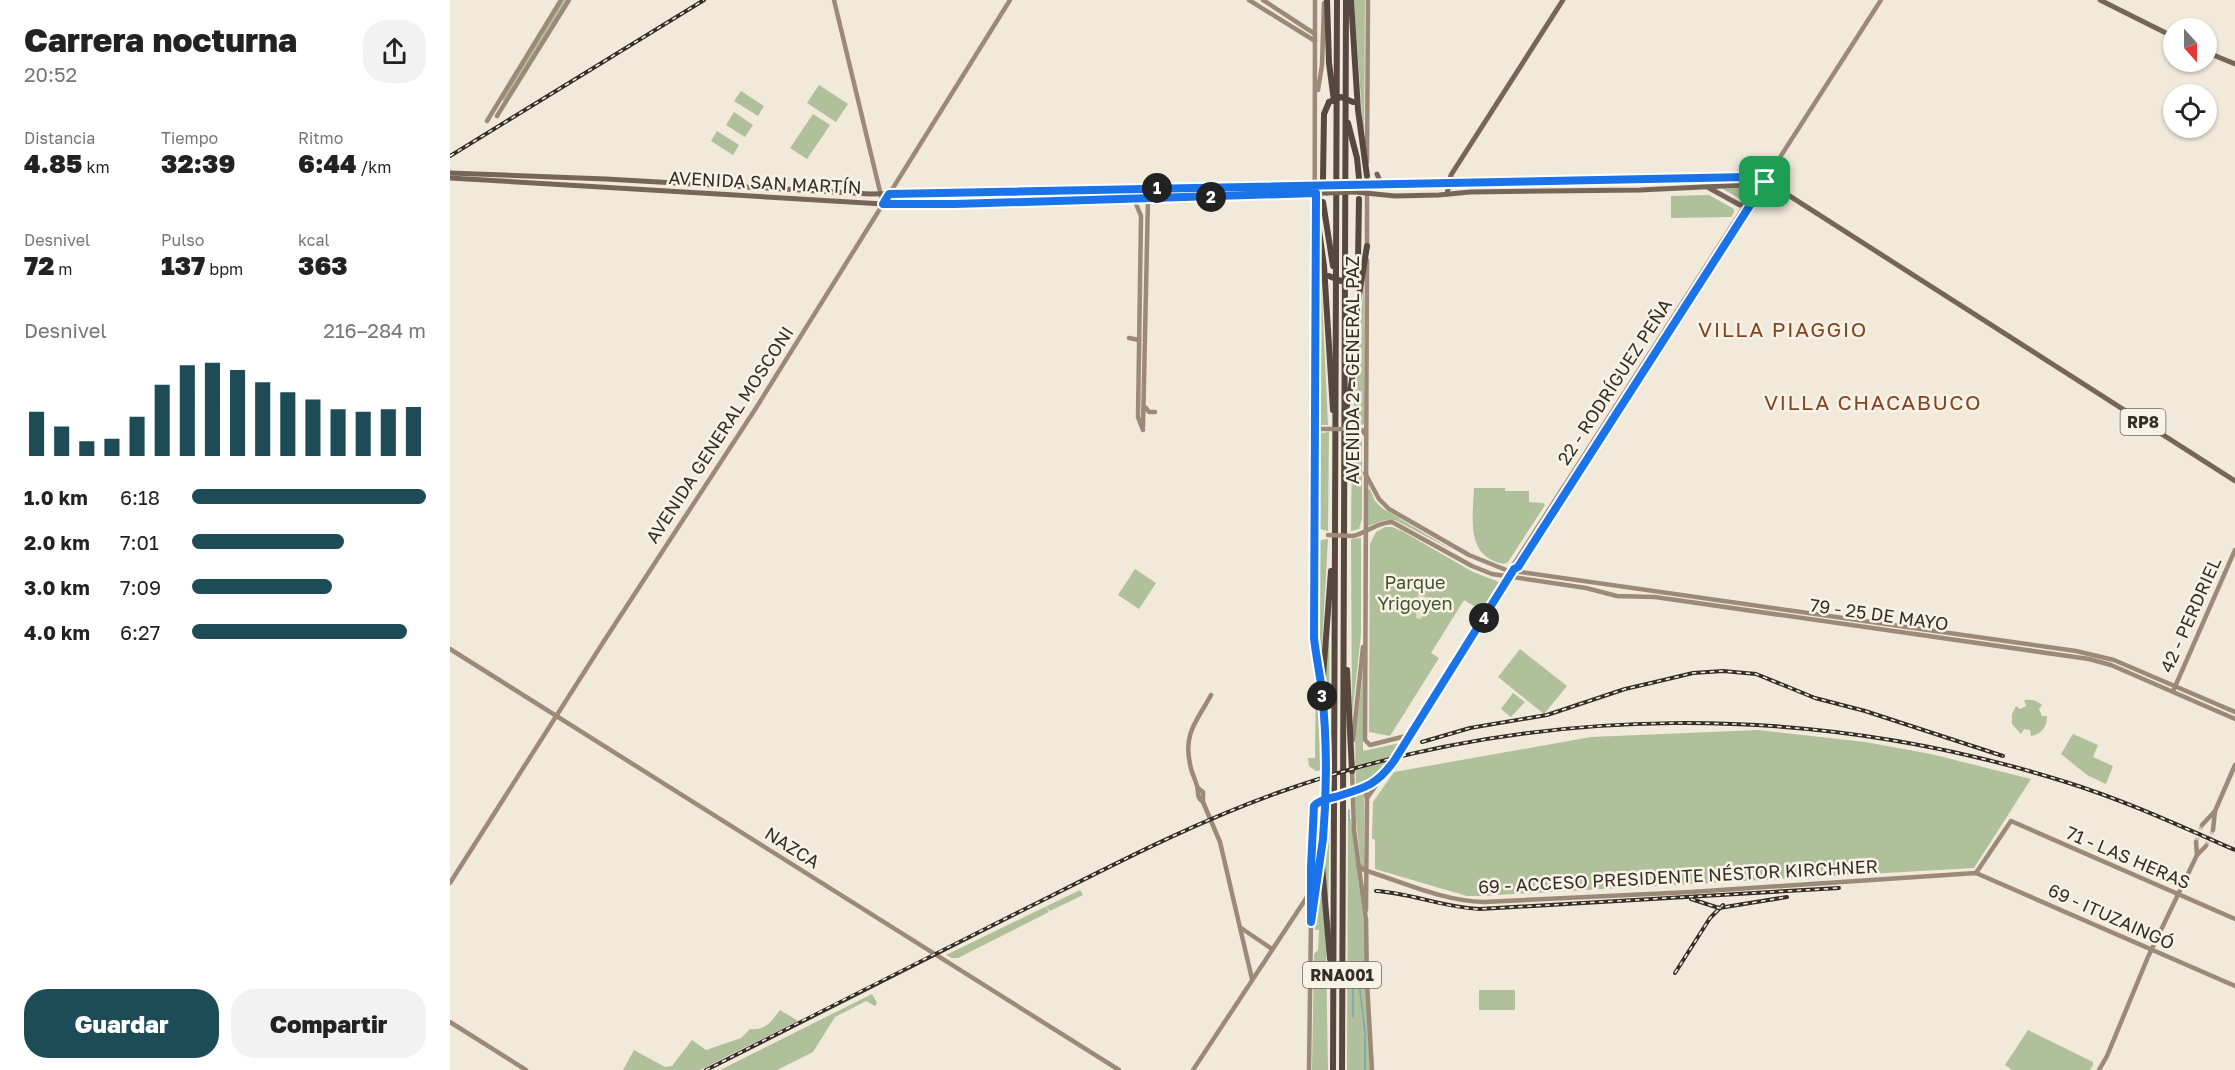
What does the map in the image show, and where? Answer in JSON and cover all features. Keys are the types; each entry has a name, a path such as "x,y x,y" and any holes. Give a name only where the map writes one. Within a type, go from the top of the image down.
{"highway":[{"path":"1326,0 1329,63 1337,117"},
{"name":"RNA001","path":"1333,1070 1337,0"},
{"name":"RNA001","path":"1342,1070 1346,0"},
{"path":"1351,0 1358,110 1367,176"},
{"path":"1346,84 1348,121 1357,158 1357,181"},
{"path":"1325,182 1323,118 1329,102 1341,97 1353,102 1358,110"},
{"path":"1324,266 1329,276 1341,281 1353,276 1358,262 1359,199"},
{"path":"1323,202 1336,288"},
{"path":"1316,209 1324,266 1330,394 1336,431"},
{"path":"1344,421 1352,380 1357,308 1367,246"},
{"path":"1322,690 1327,609 1335,541"},
{"path":"1343,638 1349,693 1352,771"},
{"path":"1321,854 1328,946 1334,980"}],"main road":[{"path":"1447,194 1451,175 1563,0"},
{"path":"2100,0 2163,32"},
{"path":"2217,57 2235,64"},
{"name":"AVENIDA SAN MARTÍN","path":"450,173 879,194 1316,185 1325,182 1357,181 1366,185"},
{"path":"1377,174 1380,181 1386,185"},
{"name":"RP8","path":"1366,185 1747,177 1765,182 2235,481"},
{"name":"AVENIDA SAN MARTÍN","path":"450,178 883,204 1138,201 1148,198 1355,192 1395,196 1459,192 1707,187 1765,182"},
{"path":"1707,187 1742,207"}],"street":[{"path":"487,121 561,0"},
{"path":"497,116 569,0"},
{"path":"834,0 883,204"},
{"name":"AVENIDA GENERAL MOSCONI","path":"450,883 756,408 1010,0"},
{"path":"1249,0 1315,41"},
{"path":"1263,0 1315,34"},
{"path":"1311,922 1321,854 1325,792 1322,690 1314,638 1315,0"},
{"path":"1316,95 1322,66 1326,0"},
{"name":"AVENIDA 2 - GENERAL PAZ","path":"1368,0 1365,740 1370,745 1410,735"},
{"name":"22 - RODRÍGUEZ PEÑA","path":"1513,570 1518,567 1881,0"},
{"name":"22 - RODRÍGUEZ PEÑA","path":"1311,891 1312,810 1315,804 1364,788 1383,777 1509,577 1514,564 1563,486 1742,207 1756,188 1765,182"},
{"path":"1145,189 1148,198 1143,430 1138,417 1141,216 1138,201 1145,189"},
{"path":"1129,338 1139,340"},
{"path":"1138,406 1145,406"},
{"path":"1145,406 1149,412 1155,412"},
{"path":"1315,429 1362,430 1366,435"},
{"name":"79 - 25 DE MAYO","path":"1365,473 1378,499 1394,512 1469,555 1494,566 2076,651 2114,660 2235,719"},
{"name":"79 - 25 DE MAYO","path":"1314,535 1353,536 1382,523 1398,524 1473,567 1492,574 1586,588 1617,596 1655,597 2076,656 2111,665 2235,712"},
{"name":"42 - PERDRIEL","path":"2174,689 2235,550"},
{"path":"1365,636 1356,706 1352,771 1353,818 1366,920"},
{"name":"NAZCA","path":"450,649 1119,1070"},
{"path":"1211,694 1191,730 1187,744 1188,753 1199,800 1203,802 1220,842 1252,979"},
{"path":"2202,825 2215,811 2235,765"},
{"path":"1367,798 1383,777"},
{"path":"1364,788 1367,798 1367,983 1372,1070"},
{"path":"2213,830 2215,811"},
{"name":"71 - LAS HERAS","path":"1976,873 2011,821 2235,919"},
{"path":"2196,842 2197,855"},
{"path":"2100,1070 2152,950 2197,855 2206,846"},
{"name":"69 - ACCESO PRESIDENTE NÉSTOR KIRCHNER","path":"1358,865 1385,878 1452,898 1484,902 1691,892 1976,873"},
{"name":"69 - ITUZAINGÓ","path":"1976,873 2235,986"},
{"name":"69 - ACCESO PRESIDENTE NÉSTOR KIRCHNER","path":"1367,881 1373,876 1385,878"},
{"path":"1309,1070 1311,891"},
{"path":"1193,1070 1311,891"},
{"path":"1241,928 1272,949"},
{"path":"450,1022 526,1070"}],"green space":[{"path":"561,0 569,0 505,102 500,98"},
{"path":"1354,0 1365,0 1364,143"},
{"path":"819,85 848,104 836,122 807,103"},
{"path":"741,91 764,106 758,116 734,101"},
{"path":"734,112 753,125 745,137 726,125"},
{"path":"813,114 830,125 807,159 790,148"},
{"path":"717,131 739,145 733,155 711,141"},
{"path":"1754,186 1745,202 1723,189 1724,188"},
{"path":"1709,195 1734,209 1731,217 1671,218 1671,196"},
{"path":"1317,238 1320,253 1328,425 1318,425 1316,421"},
{"path":"1364,282 1364,423 1363,425 1352,425 1358,370 1356,369"},
{"path":"1329,432 1328,531 1320,529 1317,522 1318,438 1322,433"},
{"path":"1352,433 1359,435 1362,441 1362,518 1359,529 1351,531"},
{"path":"1474,488 1529,491 1529,502 1545,505 1508,562 1504,564 1491,560 1477,545 1473,523"},
{"path":"1370,489 1375,501 1382,508 1454,551 1395,520 1385,520 1368,526 1368,490"},
{"name":"Parque Yrigoyen","path":"1385,527 1402,531 1473,572 1500,584 1482,611 1464,600 1431,653 1439,658 1390,736 1369,732 1370,544 1376,532"},
{"path":"1361,538 1361,634 1352,716 1351,539"},
{"path":"1328,539 1321,662 1317,632 1317,546 1321,540"},
{"path":"1135,569 1156,583 1139,609 1118,595"},
{"path":"1329,608 1330,765 1327,766 1327,714 1324,683"},
{"path":"1520,649 1567,686 1544,714 1498,677"},
{"path":"1316,667 1320,709 1321,770 1316,771 1309,766 1308,758 1315,758"},
{"path":"1363,671 1363,751 1400,743 1376,778 1356,788 1355,740"},
{"path":"1513,693 1525,702 1511,717 1501,709"},
{"path":"2024,700 2034,700 2040,703 2042,705 2039,709 2042,716 2047,716 2043,729 2038,734 2031,736 2030,730 2024,729 2021,734 2012,724 2012,714 2016,706 2020,709 2026,706"},
{"path":"1759,730 1865,742 1931,754 2031,779 1974,868 1479,896 1467,896 1375,869 1375,840 1372,838 1373,802 1394,772 1591,737"},
{"path":"2073,734 2098,745 2093,757 2113,766 2106,784 2087,775 2061,754"},
{"path":"1362,793 1364,796 1364,868 1361,865 1355,795"},
{"path":"1330,803 1328,913 1324,856 1327,804"},
{"path":"1351,819 1364,923 1370,1070 1347,1070 1348,820"},
{"path":"1321,877 1326,948 1328,1070 1312,1070 1314,954 1318,950 1319,930 1315,930"},
{"path":"1080,890 1083,895 1050,911 1046,907 1049,912 958,958 946,955"},
{"path":"1479,990 1515,990 1515,1010 1479,1010"},
{"path":"872,994 877,1003 875,1006 866,1001 835,1017 813,1052 777,1070 720,1070"},
{"path":"780,1010 798,1021 700,1070 623,1070 634,1050 665,1067 672,1066 692,1040 706,1050 741,1038 750,1029 764,1027"},
{"path":"2028,1030 2093,1062 2093,1065 2090,1070 2012,1070 2005,1065"}],"shaded area":[{"path":"1418,595 1443,601 1442,606 1425,602 1421,619 1416,618"}],"waterway":[{"path":"1349,810 1349,820"},
{"path":"1353,972 1353,1017"},
{"path":"1353,983 1359,983 1365,1032 1365,1070"}],"tunnel":[{"path":"2196,842 2202,825"},
{"path":"2206,846 2213,830"}],"railway":[{"path":"450,156 704,0"},
{"path":"1422,742 1470,728 1547,715 1625,689 1693,673 1723,671 1756,674 1815,698 1865,711 2003,756"},
{"path":"706,1070 1093,875 1215,818 1277,793 1374,763 1472,742 1572,728 1672,723 1773,726 1873,737 1972,756 2069,783 2132,806 2235,850"},
{"path":"1376,891 1480,909 1839,888"},
{"path":"1691,899 1719,908 1787,897"},
{"path":"1675,973 1710,918 1723,905"}],"district":[{"name":"VILLA PIAGGIO","path":"1783,330"},
{"name":"VILLA CHACABUCO","path":"1873,403"}],"route":[{"path":"1765,182 1518,567 1514,569 1383,777 1364,788 1356,790 1321,801 1317,802 1314,806 1310,885 1311,922 1323,839 1324,826 1324,809 1325,792 1322,690 1314,638 1314,221 1316,193 955,204 883,204 889,194 1070,189 1747,177 1758,178 1765,182"}]}
